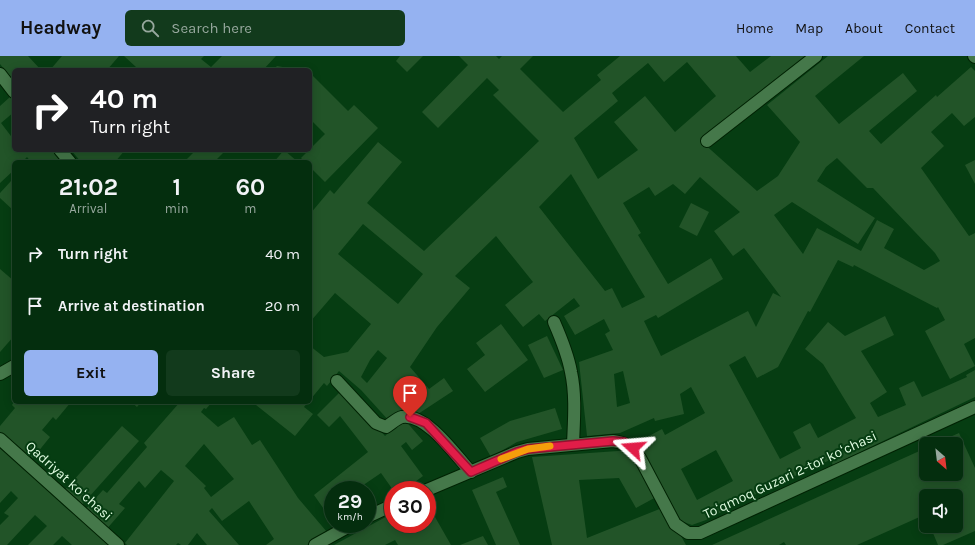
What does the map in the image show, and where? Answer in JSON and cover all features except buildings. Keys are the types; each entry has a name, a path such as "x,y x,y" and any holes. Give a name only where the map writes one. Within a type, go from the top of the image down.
{"street":[{"path":"707,141 816,56"},
{"path":"0,74 12,89"},
{"path":"62,152 68,160"},
{"path":"554,322 568,356 572,374 574,400 573,444"},
{"path":"0,374 12,367"},
{"path":"336,381 376,423 381,426 386,427 400,417 410,417 426,423 471,472"},
{"name":"Toʻqmoq Guzari 2-tor koʻchasi","path":"436,486 517,452 573,444 613,441 624,442 633,448 675,524 688,533 700,533 975,407"},
{"name":"Qadriyat koʻchasi","path":"0,439 118,545"},
{"path":"315,545 337,533"}],"slow traffic":[{"path":"501,459 528,449 550,446"}],"route":[{"path":"410,417 426,423 471,472 517,452 528,449 613,441 624,442 633,448"}]}
